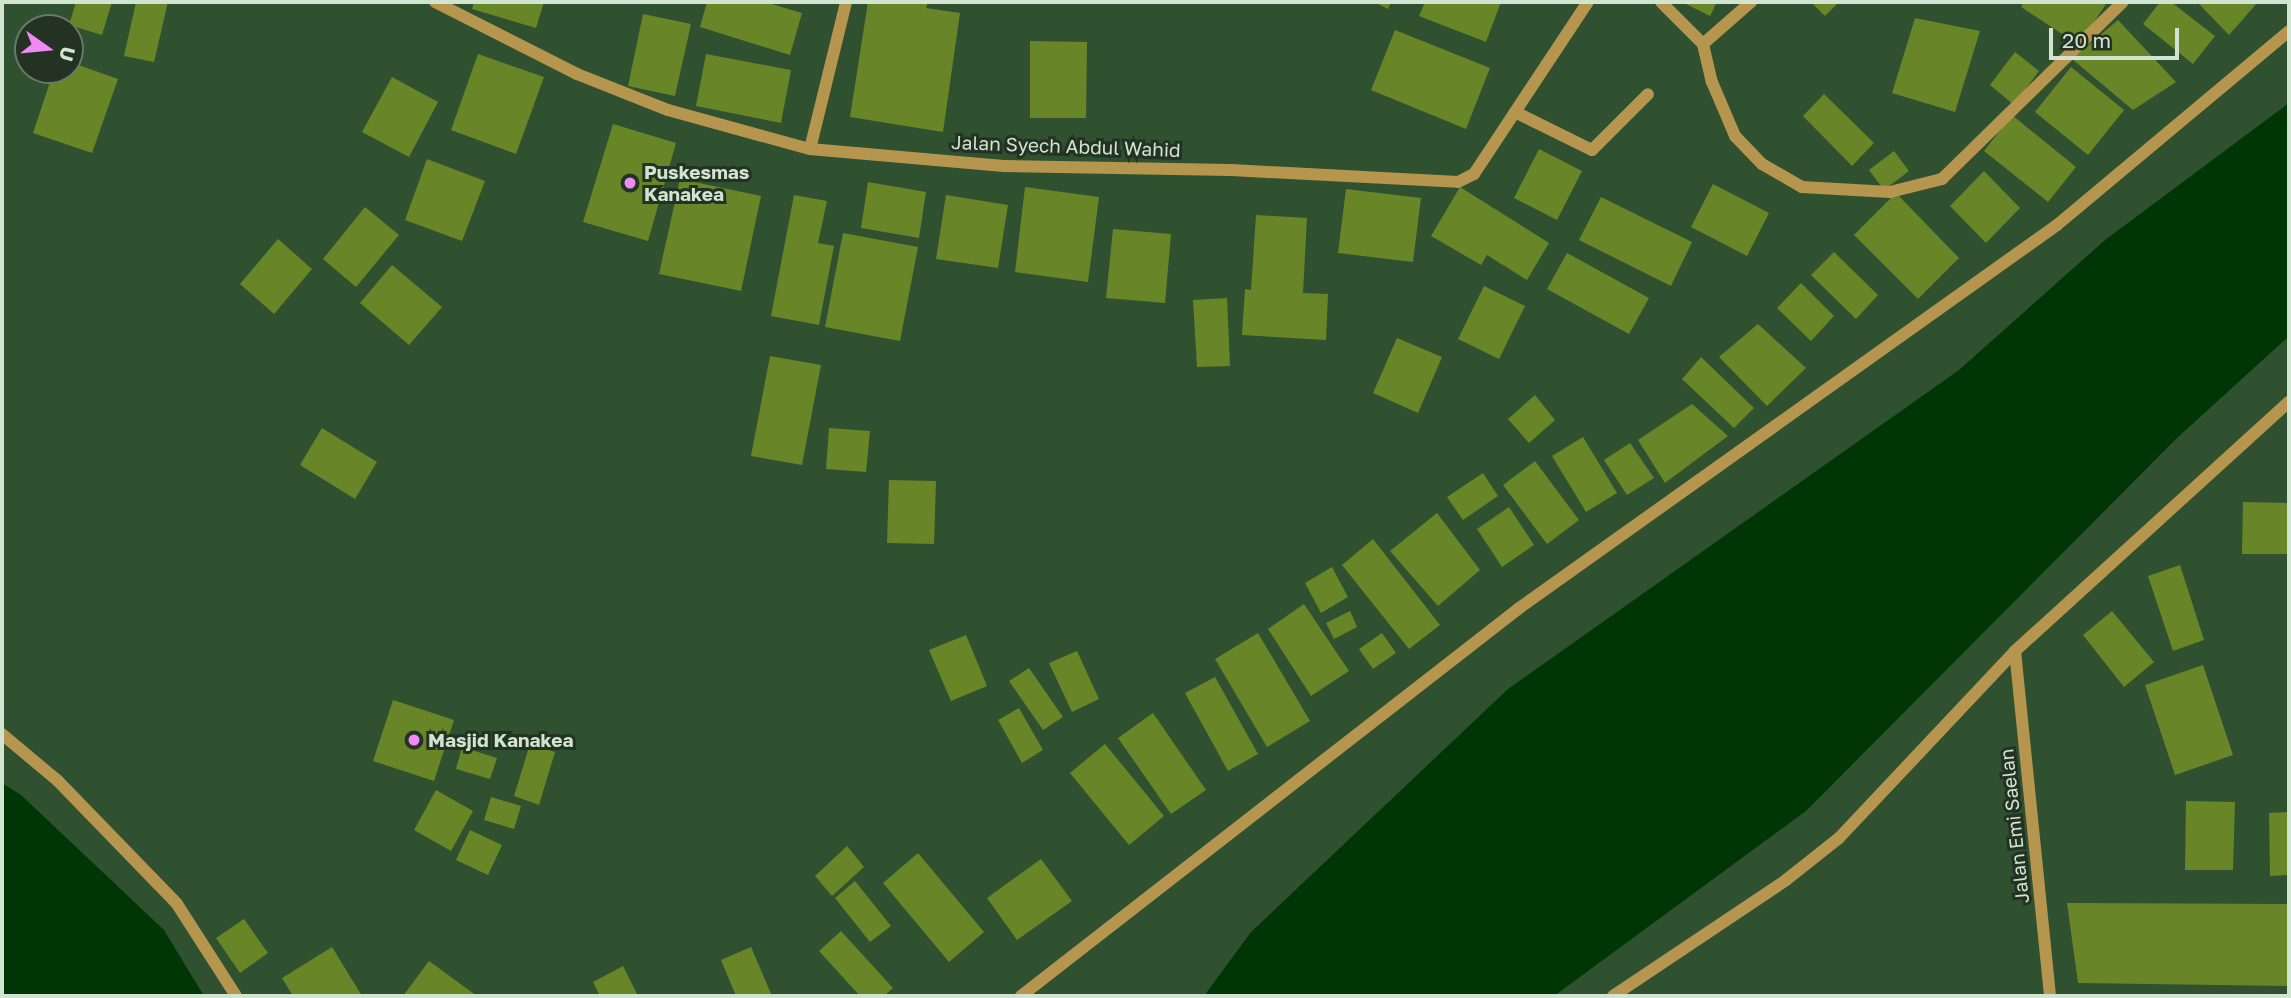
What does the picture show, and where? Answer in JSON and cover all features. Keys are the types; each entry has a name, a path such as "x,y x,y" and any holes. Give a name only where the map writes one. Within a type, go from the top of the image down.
{"street":[{"name":"Jalan Syech Abdul Wahid","path":"435,2 577,74 655,105 810,149 1006,166 1231,170 1458,182 1474,174 1588,2"},
{"path":"810,149 846,2"},
{"path":"1661,2 1703,44 1712,82 1735,136 1762,164 1802,187 1890,192 1942,179 2123,2"},
{"path":"1703,44 1751,2"},
{"path":"1021,996 1518,609 2057,225 2289,31"},
{"path":"1515,112 1592,150 1648,94"},
{"path":"1613,996 1786,880 1839,838 2015,651 2289,402"},
{"name":"Jalan Emi Saelan","path":"2015,651 2050,996"},
{"path":"2,734 58,781 177,904 236,996"}],"shaded area":[{"path":"2289,103 2289,336 2177,438 1806,811 1554,996 1204,996 1251,932 1508,689 1959,370 2105,240"},
{"path":"2,783 21,795 164,930 204,996 2,996"}],"building":[{"path":"76,2 112,2 102,35 84,30 84,14 72,14"},
{"path":"136,2 168,2 154,62 124,56"},
{"path":"474,2 544,2 536,28 472,9"},
{"path":"707,2 765,2 802,13 790,55 700,27"},
{"path":"868,2 928,2 926,8 960,13 943,132 850,117"},
{"path":"1374,2 1391,2 1388,9"},
{"path":"1425,2 1501,2 1486,42 1419,16"},
{"path":"1682,2 1717,2 1710,16"},
{"path":"1811,2 1839,2 1825,16"},
{"path":"2024,2 2106,4 2079,45 2021,7"},
{"path":"2160,2 2171,2 2215,36 2193,64 2143,24"},
{"path":"2197,2 2258,2 2229,35"},
{"path":"643,14 691,24 675,96 628,86"},
{"path":"1915,18 1980,31 1955,112 1892,93"},
{"path":"2118,20 2176,82 2133,110 2072,59"},
{"path":"1395,30 1490,68 1466,129 1371,90"},
{"path":"1030,41 1087,42 1086,118 1030,118"},
{"path":"2015,52 2039,71 2014,105 1990,85"},
{"path":"478,54 544,77 516,154 451,130"},
{"path":"706,54 791,70 781,123 696,106"},
{"path":"84,67 118,79 92,153 33,133 49,84 84,84"},
{"path":"2071,67 2124,110 2088,155 2035,112"},
{"path":"392,77 438,102 409,157 362,132"},
{"path":"1824,94 1874,143 1852,166 1803,116"},
{"path":"2012,115 2076,167 2048,202 1984,151"},
{"name":"Puskesmas Kanakea","path":"613,124 676,143 648,241 583,222"},
{"path":"1539,149 1582,171 1557,220 1514,198"},
{"path":"1894,151 1909,171 1884,190 1869,170"},
{"path":"427,159 485,181 462,241 405,220"},
{"path":"1984,171 2020,208 1986,243 1950,206"},
{"path":"680,179 761,196 741,291 659,274"},
{"path":"868,182 926,192 919,238 861,228"},
{"path":"1713,184 1769,213 1747,256 1691,227"},
{"path":"1025,187 1099,197 1088,282 1015,272"},
{"path":"1460,187 1549,243 1527,280 1487,255 1481,265 1431,236"},
{"path":"1346,189 1421,198 1413,262 1338,253"},
{"path":"1896,193 1959,258 1918,299 1854,235"},
{"path":"794,195 827,201 818,243 834,246 819,325 771,316"},
{"path":"946,195 1008,205 998,268 936,259"},
{"path":"1601,197 1692,242 1671,286 1579,240"},
{"path":"365,207 399,235 356,287 323,259"},
{"path":"1256,215 1307,218 1303,293 1328,294 1326,340 1242,335 1245,289 1251,290"},
{"path":"1113,229 1171,234 1165,303 1106,298"},
{"path":"843,233 918,247 900,341 825,327"},
{"path":"278,239 312,269 274,314 240,284"},
{"path":"1834,252 1878,295 1856,319 1811,275"},
{"path":"1567,253 1649,298 1629,334 1547,289"},
{"path":"392,265 442,307 409,345 360,303"},
{"path":"1801,283 1834,316 1811,341 1777,308"},
{"path":"1484,286 1525,306 1499,359 1458,339"},
{"path":"1227,298 1230,366 1197,367 1193,300"},
{"path":"1758,324 1806,368 1767,406 1719,357"},
{"path":"1397,338 1442,357 1418,413 1373,393"},
{"path":"770,356 821,365 802,465 751,456"},
{"path":"1701,357 1754,408 1734,428 1682,379"},
{"path":"1535,395 1555,420 1529,443 1508,419"},
{"path":"1692,404 1728,436 1665,483 1638,440"},
{"path":"322,428 377,462 355,499 300,465"},
{"path":"829,428 870,431 866,472 826,469"},
{"path":"1583,437 1617,493 1586,512 1552,456"},
{"path":"1630,443 1654,478 1627,495 1604,460"},
{"path":"1535,461 1579,520 1547,544 1503,485"},
{"path":"1483,473 1498,496 1463,520 1447,497"},
{"path":"889,480 936,481 934,544 887,543"},
{"path":"2243,502 2289,503 2289,554 2242,554"},
{"path":"1509,507 1534,545 1502,567 1477,529"},
{"path":"1437,513 1480,570 1438,606 1390,551"},
{"path":"1373,539 1440,625 1409,649 1342,565"},
{"path":"2180,565 2204,640 2173,651 2148,576"},
{"path":"1332,567 1348,597 1321,613 1305,583"},
{"path":"1304,604 1349,671 1311,696 1268,629"},
{"path":"1350,611 1357,627 1334,639 1326,623"},
{"path":"2112,611 2154,662 2124,687 2083,635"},
{"path":"1258,633 1310,721 1267,747 1215,659"},
{"path":"1382,633 1396,653 1373,669 1359,649"},
{"path":"966,635 987,686 951,701 929,650"},
{"path":"1077,651 1099,699 1072,712 1049,663"},
{"path":"2203,665 2233,755 2175,775 2145,685"},
{"path":"1029,668 1063,717 1043,730 1009,681"},
{"path":"1215,677 1258,754 1228,771 1185,693"},
{"name":"Masjid Kanakea","path":"393,700 454,720 434,781 373,761"},
{"path":"1019,708 1043,750 1022,763 998,720"},
{"path":"1153,713 1206,790 1171,814 1118,738"},
{"path":"530,744 555,752 539,805 514,796"},
{"path":"1105,744 1164,816 1129,845 1070,773"},
{"path":"462,747 497,758 490,779 456,769"},
{"path":"436,790 473,811 451,851 414,830"},
{"path":"491,797 521,806 514,829 484,820"},
{"path":"2186,801 2235,802 2233,870 2185,870"},
{"path":"2289,812 2289,875 2270,876 2269,813"},
{"path":"470,830 502,845 488,875 456,860"},
{"path":"847,846 864,867 832,896 815,876"},
{"path":"918,853 984,932 949,962 883,883"},
{"path":"1041,859 1072,901 1017,940 987,898"},
{"path":"855,881 891,926 870,942 835,898"},
{"path":"2067,903 2289,904 2289,986 2078,983"},
{"path":"244,919 268,953 240,973 216,938"},
{"path":"841,931 893,988 884,996 860,996 819,951"},
{"path":"332,947 362,996 293,996 282,978"},
{"path":"751,947 772,996 736,996 721,960"},
{"path":"429,961 477,996 403,996"},
{"path":"623,966 638,996 600,996 593,982"}],"place":[{"name":"Puskesmas Kanakea","path":"630,183"},
{"name":"Masjid Kanakea","path":"414,740"}]}
